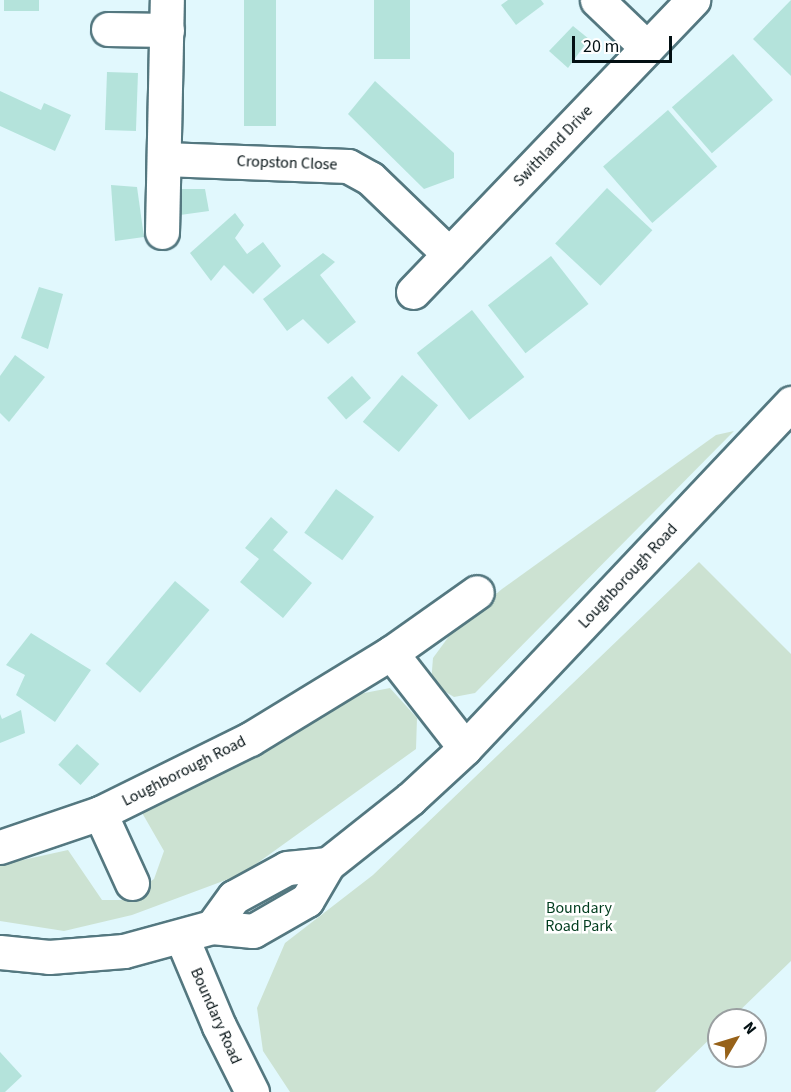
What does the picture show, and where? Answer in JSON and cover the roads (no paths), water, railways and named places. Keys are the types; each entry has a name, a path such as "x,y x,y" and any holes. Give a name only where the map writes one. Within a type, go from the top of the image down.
{"street":[{"path":"597,0 647,48"},
{"name":"Swithland Drive","path":"413,292 693,0"},
{"path":"108,29 167,15 162,232"},
{"name":"Cropston Close","path":"164,159 348,166 370,178 449,254"},
{"name":"Loughborough Road","path":"0,952 49,957 124,951 182,938 212,927 253,931 307,900 328,864 410,799 465,748 791,403"},
{"name":"Loughborough Road","path":"0,848 100,813 250,739 391,653 477,592"},
{"path":"391,653 465,748"},
{"path":"100,813 132,883"},
{"name":"Boundary Road","path":"182,938 219,1026 252,1092"}],"park label":[{"name":"Boundary Road Park","path":"579,917"}]}
